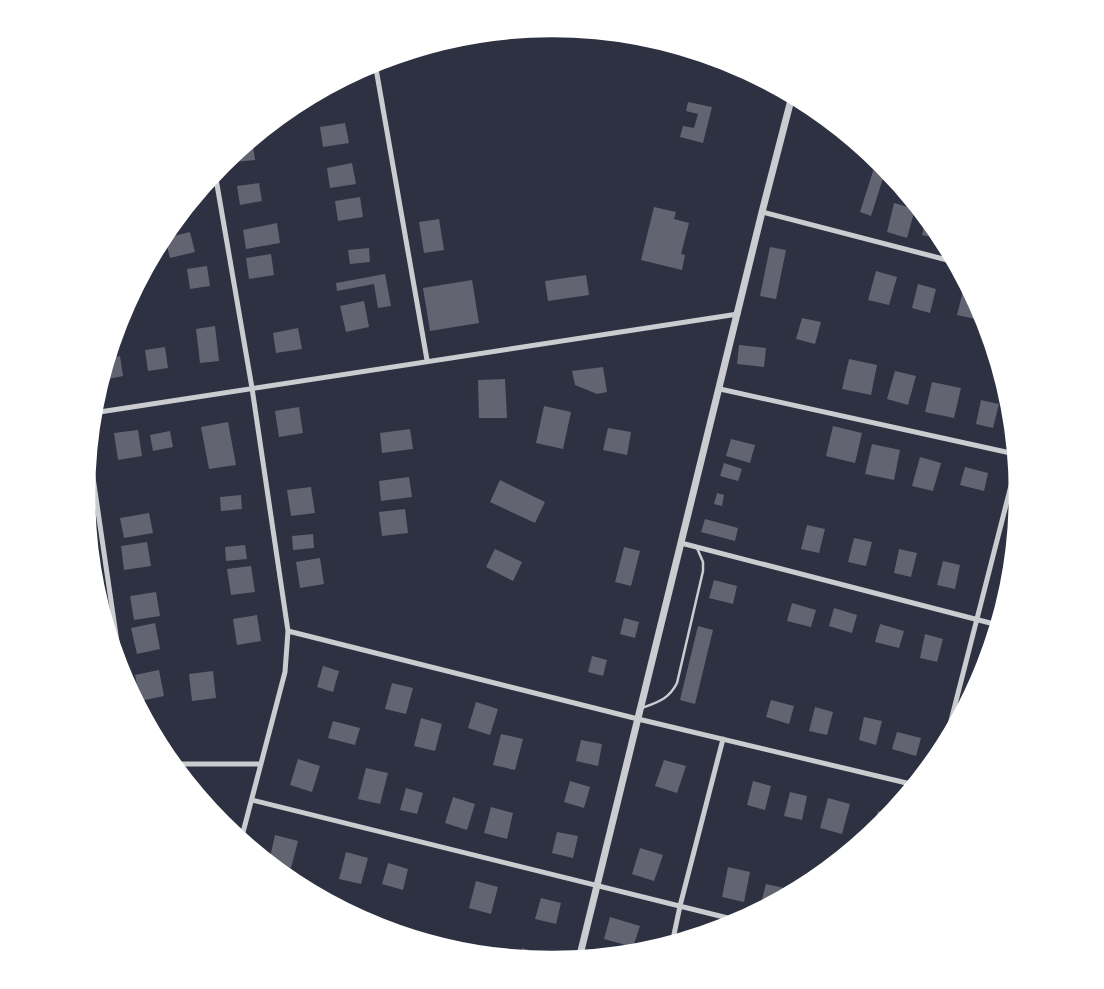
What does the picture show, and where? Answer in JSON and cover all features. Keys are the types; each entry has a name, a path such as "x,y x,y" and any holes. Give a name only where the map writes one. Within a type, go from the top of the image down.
{"street":[{"path":"376,71 427,360"},
{"path":"581,952 790,103"},
{"path":"217,182 252,388 288,631 285,672 243,833"},
{"path":"762,212 946,260"},
{"path":"102,412 427,360 738,314"},
{"path":"720,389 1008,452"},
{"path":"94,486 116,636"},
{"path":"951,720 1010,490"},
{"path":"681,543 992,623"},
{"path":"288,631 638,719 908,783"},
{"path":"674,936 723,739"},
{"path":"182,764 261,764"},
{"path":"252,800 727,918"}],"lane":[{"path":"640,708 664,700 673,691 677,682 703,571 703,562 697,547"}],"building":[{"path":"688,102 712,107 703,143 680,137 683,126 694,128 698,114 686,111"},
{"path":"345,123 349,143 323,147 320,127"},
{"path":"253,147 255,160 237,162"},
{"path":"352,163 356,184 330,188 327,168"},
{"path":"874,168 883,178 871,216 860,212"},
{"path":"259,183 262,201 240,205 237,186"},
{"path":"360,197 363,217 338,221 335,201"},
{"path":"894,203 909,207 914,213 907,238 887,232"},
{"path":"654,207 676,212 674,219 689,223 681,254 685,255 682,270 641,260"},
{"path":"439,219 444,250 424,253 419,222"},
{"path":"277,223 280,243 246,249 243,230"},
{"path":"924,227 931,237 922,235"},
{"path":"190,232 195,252 170,258 167,246 174,236"},
{"path":"770,247 786,250 776,299 760,296"},
{"path":"369,248 370,262 350,264 348,250"},
{"path":"271,254 274,275 249,279 246,258"},
{"path":"207,266 210,286 190,289 187,269"},
{"path":"876,271 897,277 889,305 868,300"},
{"path":"385,274 391,306 378,308 374,284 337,291 336,283"},
{"path":"586,275 589,295 548,301 545,281"},
{"path":"472,280 479,323 430,331 423,288"},
{"path":"918,284 936,289 930,313 912,308"},
{"path":"963,292 975,319 957,315"},
{"path":"364,301 369,327 346,332 340,306"},
{"path":"802,318 821,322 815,344 796,339"},
{"path":"215,326 219,361 200,363 196,329"},
{"path":"298,328 302,349 276,353 273,333"},
{"path":"739,345 766,348 764,367 737,364"},
{"path":"165,347 168,368 148,371 145,350"},
{"path":"120,356 123,376 108,379 109,376 115,357"},
{"path":"849,359 877,365 871,395 842,389"},
{"path":"603,367 607,392 597,394 575,385 572,371"},
{"path":"895,371 916,376 908,405 887,399"},
{"path":"505,379 507,418 479,418 478,380"},
{"path":"932,382 961,388 954,418 925,412"},
{"path":"981,400 999,404 993,428 976,424"},
{"path":"544,406 571,412 563,449 536,443"},
{"path":"299,407 303,433 279,437 275,411"},
{"path":"228,422 236,465 209,469 201,427"},
{"path":"833,426 862,433 855,463 826,456"},
{"path":"608,428 631,432 627,455 603,450"},
{"path":"410,429 413,449 382,453 380,433"},
{"path":"138,430 142,456 118,460 114,433"},
{"path":"170,431 173,447 153,451 150,435"},
{"path":"731,439 755,445 750,463 726,456"},
{"path":"872,444 900,450 894,480 865,474"},
{"path":"920,457 941,463 933,491 912,486"},
{"path":"724,463 742,469 738,481 720,476"},
{"path":"965,467 988,473 984,491 960,485"},
{"path":"409,477 412,497 381,501 379,481"},
{"path":"500,480 545,502 535,523 490,502"},
{"path":"311,487 315,513 291,516 287,490"},
{"path":"717,493 724,495 722,506 714,504"},
{"path":"241,495 242,509 221,511 220,497"},
{"path":"405,509 408,533 382,536 379,512"},
{"path":"149,513 153,533 124,538 120,518"},
{"path":"705,519 738,528 735,541 701,532"},
{"path":"807,525 825,529 819,553 801,549"},
{"path":"313,534 314,548 293,550 292,536"},
{"path":"854,538 872,542 866,566 848,562"},
{"path":"147,542 151,566 124,570 121,546"},
{"path":"245,545 247,559 226,561 225,547"},
{"path":"624,547 640,551 631,586 615,582"},
{"path":"495,549 522,562 513,581 486,567"},
{"path":"899,549 917,553 911,577 894,573"},
{"path":"320,558 324,584 300,588 296,562"},
{"path":"943,561 960,565 955,589 937,585"},
{"path":"251,566 255,592 231,595 227,569"},
{"path":"714,580 737,586 733,604 709,598"},
{"path":"156,592 160,616 134,620 130,596"},
{"path":"792,603 816,610 811,627 787,621"},
{"path":"834,608 857,615 852,633 829,626"},
{"path":"257,615 261,641 237,645 233,619"},
{"path":"624,618 639,622 635,638 620,634"},
{"path":"155,623 160,649 137,654 131,628"},
{"path":"880,624 904,631 899,648 875,642"},
{"path":"698,626 713,630 695,704 680,700"},
{"path":"925,634 943,639 937,662 920,658"},
{"path":"592,656 607,660 603,676 588,672"},
{"path":"323,666 339,671 333,692 317,687"},
{"path":"159,670 164,696 143,700 138,690 135,675"},
{"path":"213,671 216,698 192,701 189,674"},
{"path":"392,683 413,688 406,714 385,709"},
{"path":"771,700 794,706 789,724 766,717"},
{"path":"476,702 498,709 490,735 468,728"},
{"path":"815,707 833,712 827,735 809,731"},
{"path":"864,717 882,721 876,745 859,740"},
{"path":"421,718 442,724 435,751 414,746"},
{"path":"333,721 360,728 355,745 328,738"},
{"path":"897,732 921,738 916,756 892,749"},
{"path":"501,734 523,739 515,770 493,765"},
{"path":"581,740 602,744 598,766 576,761"},
{"path":"298,759 320,766 312,792 290,785"},
{"path":"664,760 686,766 677,793 655,786"},
{"path":"366,768 388,773 380,804 358,799"},
{"path":"570,781 590,787 584,808 564,802"},
{"path":"753,781 771,786 765,810 747,805"},
{"path":"406,788 423,793 417,814 400,810"},
{"path":"790,792 807,796 802,820 784,816"},
{"path":"453,797 475,804 467,830 445,823"},
{"path":"828,798 850,804 842,834 820,828"},
{"path":"491,807 513,813 507,839 484,833"},
{"path":"878,811 883,812 876,819"},
{"path":"557,832 578,836 573,858 552,853"},
{"path":"275,835 298,841 291,868 284,866 270,856"},
{"path":"640,848 663,855 654,881 632,874"},
{"path":"346,852 368,858 361,884 339,879"},
{"path":"388,863 408,869 403,890 382,884"},
{"path":"728,867 750,872 744,902 722,897"},
{"path":"476,881 498,887 491,914 469,908"},
{"path":"766,884 784,888 784,890 761,902"},
{"path":"541,898 561,903 556,924 535,919"},
{"path":"610,917 640,926 634,945 629,946 604,939"},
{"path":"522,948 538,953 522,952"}]}
